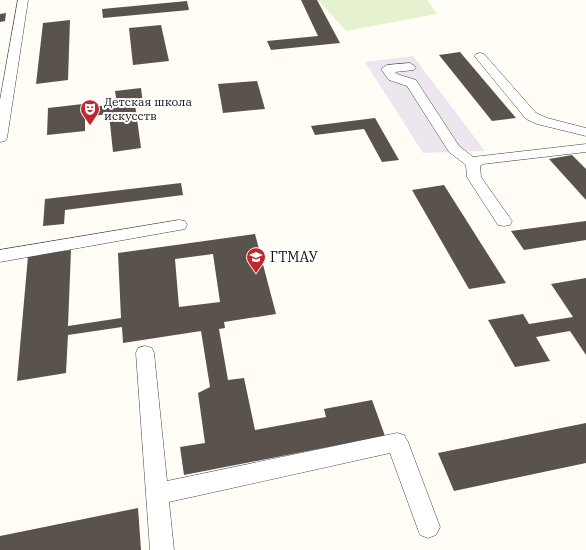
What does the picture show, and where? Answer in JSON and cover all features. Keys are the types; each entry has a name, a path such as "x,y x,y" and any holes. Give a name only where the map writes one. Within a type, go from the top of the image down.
{"street":[{"path":"0,138 4,92 22,0"},
{"path":"480,56 530,116 542,121 586,132"},
{"path":"410,67 387,69 393,77 412,83 454,149 473,164"},
{"path":"504,221 474,177 472,169 473,164 478,160 586,148"},
{"path":"0,256 179,225"},
{"path":"145,353 162,550"},
{"path":"157,494 397,442 428,527"}],"shaded area":[{"path":"413,56 485,151 423,153 365,62"}],"green space":[{"path":"318,0 427,0 437,14 346,31"}],"building":[{"path":"301,0 317,0 340,43 271,50 267,41 318,36"},
{"path":"187,1 189,10 103,18 102,9"},
{"path":"6,13 5,21 0,22 0,14"},
{"path":"70,20 68,80 36,84 43,23"},
{"path":"161,25 169,61 133,65 129,28"},
{"path":"460,52 516,118 492,121 439,55"},
{"path":"257,81 265,109 223,113 218,84"},
{"path":"141,88 143,104 135,104 141,148 113,152 109,114 85,117 85,131 47,135 48,108 83,104 83,108 117,104 115,91"},
{"path":"375,118 399,160 382,162 364,129 315,135 311,126"},
{"path":"572,155 586,169 586,200 549,159"},
{"path":"181,183 183,195 65,210 64,224 43,226 45,199"},
{"path":"444,185 506,283 469,289 412,190"},
{"path":"586,221 586,240 524,250 511,231"},
{"path":"255,234 276,314 224,322 225,328 219,329 228,380 244,378 255,430 326,417 324,409 372,400 385,436 184,475 180,447 205,443 198,393 210,387 201,331 123,343 122,327 68,335 66,373 17,381 28,256 71,250 68,326 121,318 118,253","holes":["213,254 220,302 179,307 175,259"]},
{"path":"586,278 586,355 570,331 536,337 550,361 515,367 488,320 523,314 529,324 573,317 551,284"},
{"path":"586,423 586,463 454,491 438,453"},
{"path":"138,508 141,550 0,550 0,536"}],"place":[{"name":"Детская школа искусств","path":"90,126"},
{"name":"ГТМАУ","path":"256,274"}]}
